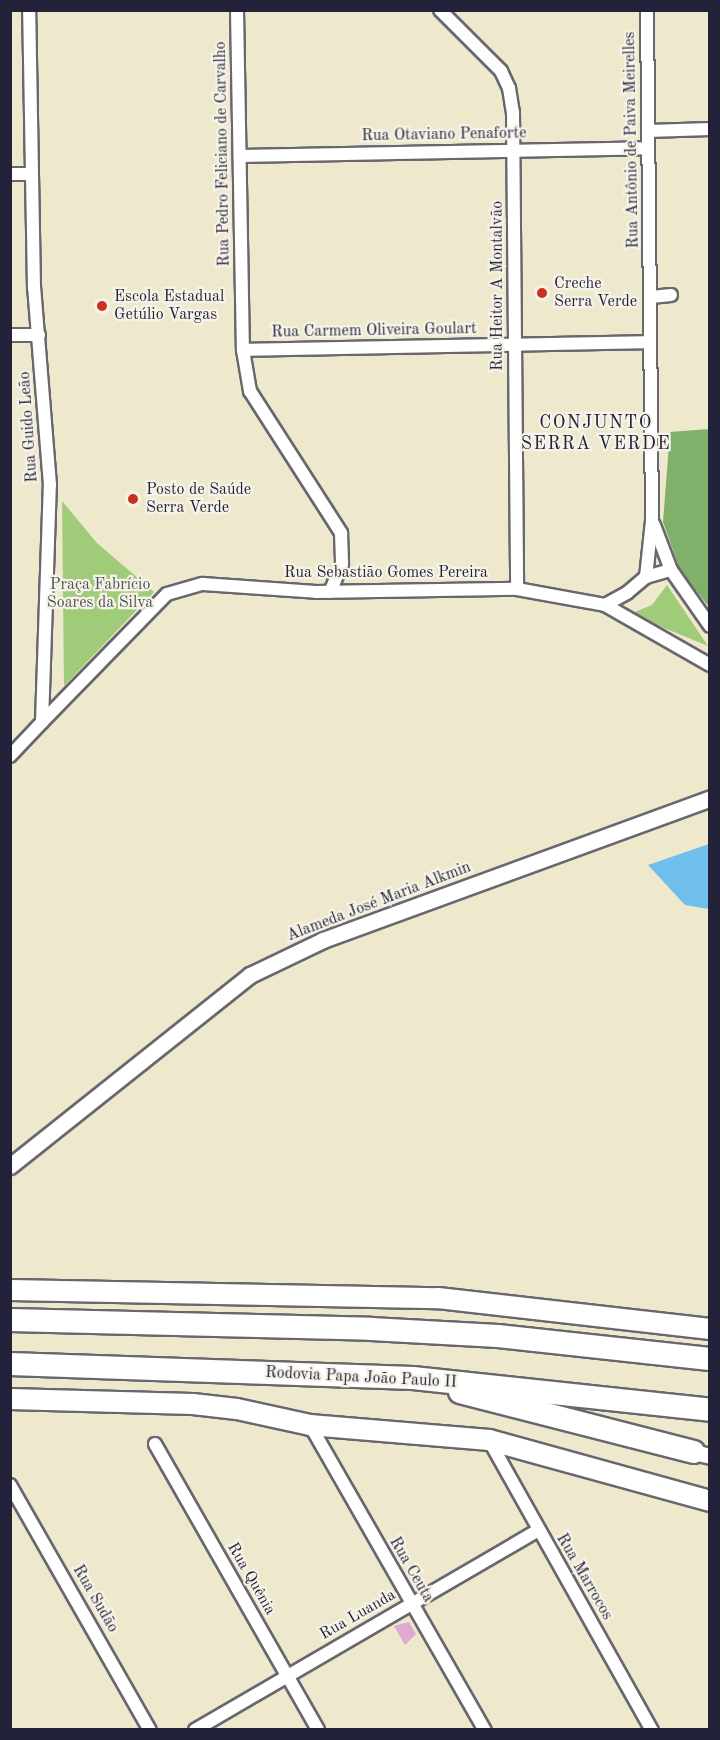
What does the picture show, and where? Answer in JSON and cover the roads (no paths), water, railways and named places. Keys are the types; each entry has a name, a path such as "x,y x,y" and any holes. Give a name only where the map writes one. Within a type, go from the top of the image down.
{"highway":[{"path":"10,1320 371,1329 498,1336 710,1359"},
{"name":"Rodovia Papa João Paulo II","path":"10,1364 413,1378 710,1410"},
{"path":"413,1378 486,1400 701,1454"}],"main road":[{"path":"10,1290 438,1298 710,1329"},
{"path":"10,1399 193,1404 237,1409 310,1425 489,1440 710,1502"}],"street":[{"name":"Rua Guido Leão","path":"29,10 34,288 50,485 42,722"},
{"name":"Rua Pedro Feliciano de Carvalho","path":"237,10 243,350 250,390 341,533 342,564 330,592"},
{"name":"Rua Heitor A Montalvão","path":"440,10 501,71 509,88 514,150 517,589"},
{"name":"Rua Antônio de Paiva Meirelles","path":"646,10 652,521 646,577"},
{"path":"648,131 710,129"},
{"name":"Rua Otaviano Penaforte","path":"240,156 648,148"},
{"path":"10,174 32,174"},
{"path":"651,297 671,295"},
{"path":"10,335 39,335"},
{"name":"Rua Carmem Oliveira Goulart","path":"243,350 650,342"},
{"name":"Rua Antônio de Paiva Meirelles","path":"652,521 671,570 710,626"},
{"path":"605,604 628,592 646,577 671,570"},
{"name":"Rua Sebastião Gomes Pereira","path":"42,722 167,594 203,584 330,592 517,589 605,604"},
{"path":"605,604 706,659"},
{"path":"10,756 42,722"},
{"name":"Alameda José Maria Alkmin","path":"10,1166 250,975 323,940 710,798"},
{"name":"Rua Ceuta","path":"310,1425 485,1730"},
{"name":"Rua Marrocos","path":"489,1440 652,1730"},
{"name":"Rua Quênia","path":"155,1444 318,1730"},
{"name":"Rua Sudão","path":"10,1485 150,1730"},
{"name":"Rua Luanda","path":"195,1730 538,1530"}],"water":[{"path":"709,844 709,909 685,905 648,865"}],"place":[{"name":"Creche Serra Verde","path":"542,293"},
{"name":"Escola Estadual Getúlio Vargas","path":"102,306"},
{"name":"Posto de Saúde Serra Verde","path":"133,499"}],"district":[{"name":"CONJUNTO SERRA VERDE","path":"596,434"}],"park label":[{"name":"Praça Fabrício Soares da Silva","path":"100,594"}]}
